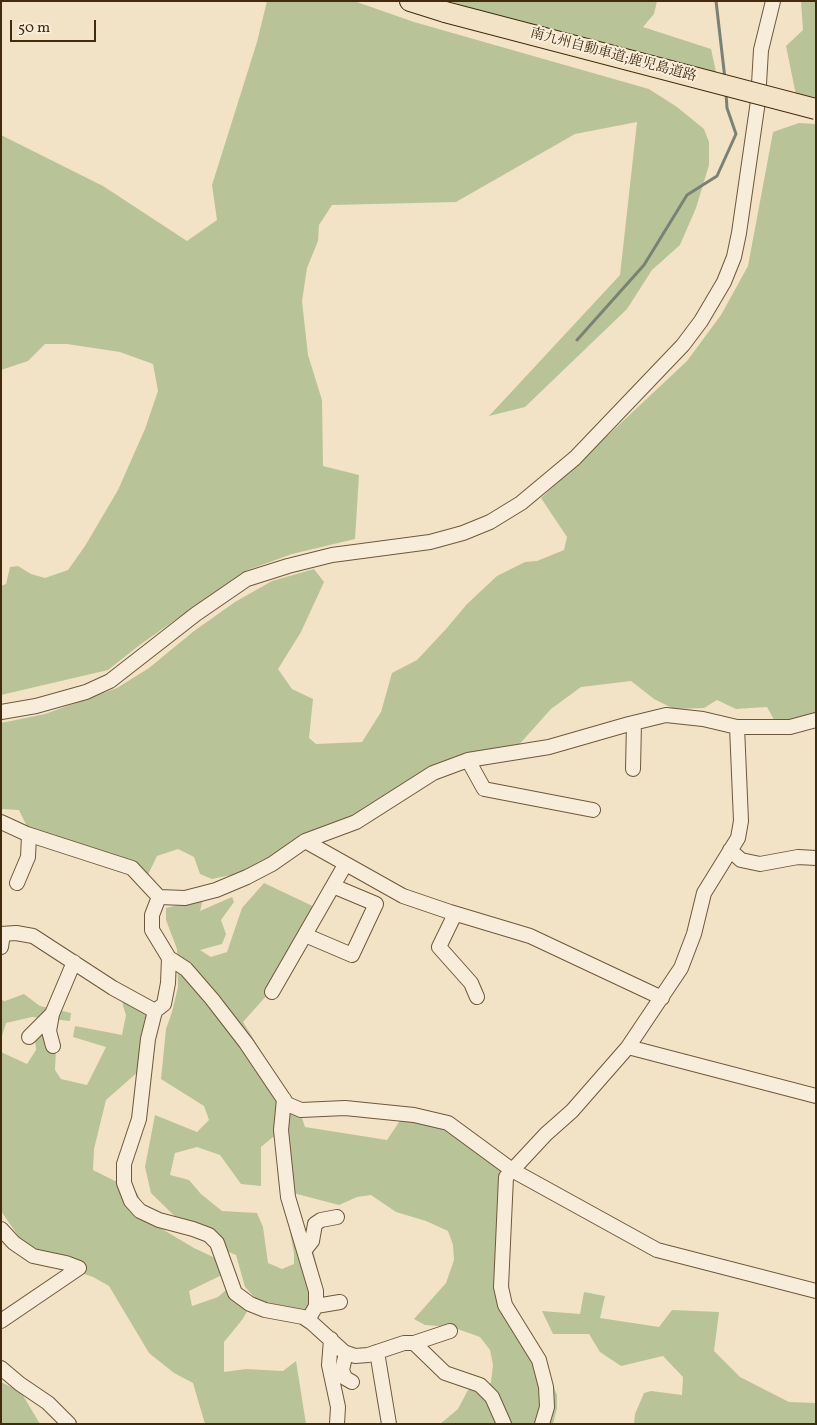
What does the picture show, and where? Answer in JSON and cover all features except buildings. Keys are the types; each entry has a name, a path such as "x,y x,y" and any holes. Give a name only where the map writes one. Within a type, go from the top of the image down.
{"highway":[{"name":"南九州自動車道;鹿児島道路","path":"410,1 445,12 816,109"}],"street":[{"path":"1,712 36,706 86,692 110,680 196,614 247,579 288,566 332,556 430,542 463,533 490,522 521,503 575,458 683,345 701,321 724,282 734,257 739,233 758,101 761,50 773,1"},
{"path":"1,822 29,835 132,868 158,897 185,898 216,890 247,878 305,842 356,822 433,773 468,760 549,747 666,715 737,727 790,727 816,720"},
{"path":"633,769 634,723"},
{"path":"542,1424 547,1407 546,1387 539,1360 505,1305 500,1287 506,1177 546,1134 572,1112 628,1047 681,968 694,934 704,893 738,838 741,821 737,727"},
{"path":"468,760 484,789 593,810"},
{"path":"17,883 28,857 29,835"},
{"path":"305,842 403,896 455,914 530,936 662,998"},
{"path":"730,850 741,860 760,864 798,857 816,858"},
{"path":"272,992 345,864"},
{"path":"305,935 352,955 376,904 333,886"},
{"path":"158,897 152,915 152,930 169,958 186,969 212,999 246,1043 287,1104 301,1110 355,1109 414,1114 448,1124 512,1170 657,1250 816,1291"},
{"path":"455,914 439,947 471,983 477,997"},
{"path":"2,938 16,933 33,936 113,988 155,1011"},
{"path":"169,958 168,983 164,1004 155,1011 148,1039 139,1119 124,1164 124,1183 131,1201 140,1211 159,1220 194,1229 208,1235 217,1243 235,1293 250,1304 265,1310 303,1317 346,1353 354,1356 377,1352 404,1343 414,1343 450,1331"},
{"path":"52,1046 49,1030 52,1014 74,962"},
{"path":"29,1037 52,1014"},
{"path":"628,1047 816,1096"},
{"path":"284,1099 281,1130 288,1197 316,1291 316,1306 308,1320"},
{"path":"304,1251 312,1242 315,1224 321,1220 337,1216"},
{"path":"1,1229 14,1243 33,1256 66,1263 79,1268 1,1321"},
{"path":"316,1291 327,1282"},
{"path":"316,1306 340,1302"},
{"path":"331,1339 328,1365 338,1407 337,1424"},
{"path":"414,1343 445,1373 480,1385 492,1397 504,1424"},
{"path":"377,1352 389,1424"},
{"path":"346,1353 342,1370 345,1378 352,1382"},
{"path":"1,1368 20,1384 48,1402 69,1424"}],"green space":[{"path":"267,1 354,1 414,22 649,89 677,107 704,129 709,142 709,165 696,208 680,245 652,270 627,309 525,407 489,416 620,275 637,122 575,134 456,202 332,205 319,225 318,241 307,268 302,301 308,355 322,400 323,466 359,475 355,539 292,554 245,571 141,644 108,670 1,695 1,586 6,584 10,567 18,566 31,574 45,578 68,570 85,546 118,490 145,429 158,391 153,364 120,352 67,344 45,344 28,361 1,370 1,135 103,186 187,241 217,220 212,185 257,42"},
{"path":"449,1 657,1 654,14 643,27 711,49 718,81 504,20"},
{"path":"801,1 816,1 816,99 796,95 786,46 803,30"},
{"path":"799,123 816,124 816,724 804,731 786,735 778,727 767,707 736,709 717,700 704,708 674,709 654,699 631,681 581,687 551,709 516,748 439,763 389,803 256,870 212,879 200,874 194,857 178,849 157,856 147,877 32,837 19,810 1,809 1,723 45,714 117,688 149,668 194,631 235,602 272,581 314,569 324,582 301,632 278,669 292,689 313,699 309,738 316,744 362,742 381,712 392,673 417,660 467,604 497,576 525,562 537,561 564,550 567,537 541,498 687,361 721,315 748,266 773,132"},
{"path":"264,883 321,910 268,994 243,1022 301,1115 305,1127 387,1140 401,1119 432,1126 464,1137 510,1174 512,1217 506,1286 510,1307 543,1360 557,1395 557,1408 553,1424 440,1424 458,1409 468,1390 488,1387 491,1382 493,1365 490,1350 480,1337 452,1327 425,1325 414,1319 446,1283 454,1260 453,1245 448,1231 426,1221 396,1212 371,1195 357,1197 339,1205 293,1193 287,1149 273,1137 261,1147 261,1186 241,1184 220,1155 197,1147 175,1153 170,1175 189,1180 201,1194 222,1211 257,1213 263,1227 268,1263 282,1269 294,1264 294,1253 288,1222 291,1199 314,1254 322,1286 324,1304 318,1315 259,1302 245,1287 236,1255 198,1239 151,1193 145,1167 155,1115 197,1132 209,1120 204,1106 161,1079 166,1029 178,987 177,949 166,920 166,908 203,899 200,911 232,897 234,902 221,920 226,934 222,944 200,950 211,957 227,952 242,908"},
{"path":"24,994 40,1006 71,1013 70,1021 32,1017 6,1023 1,1039 1,1000 5,1001"},
{"path":"122,995 156,1020 148,1063 106,1100 94,1149 93,1170 115,1181 125,1176 138,1195 147,1216 157,1226 194,1248 224,1262 224,1274 189,1291 192,1306 218,1297 234,1283 248,1310 224,1342 224,1372 246,1369 283,1371 296,1361 306,1424 205,1424 193,1383 174,1373 149,1353 109,1286 93,1277 48,1261 24,1244 3,1214 1,1209 1,1052 27,1064 36,1050 34,1025 57,1025 55,1070 61,1079 87,1085 106,1047 73,1037 75,1026 122,1035 126,1015"},
{"path":"584,1292 605,1296 600,1318 659,1327 672,1310 719,1312 714,1351 740,1377 789,1402 816,1403 816,1424 634,1424 635,1414 644,1393 651,1391 682,1395 683,1377 663,1356 621,1366 600,1352 589,1334 553,1334 542,1311 580,1314"},
{"path":"1,1382 21,1392 40,1424 1,1424"}],"waterway":[{"path":"716,1 725,79"},
{"path":"577,340 644,265 687,195 717,176 736,134 727,108 726,93"}]}
